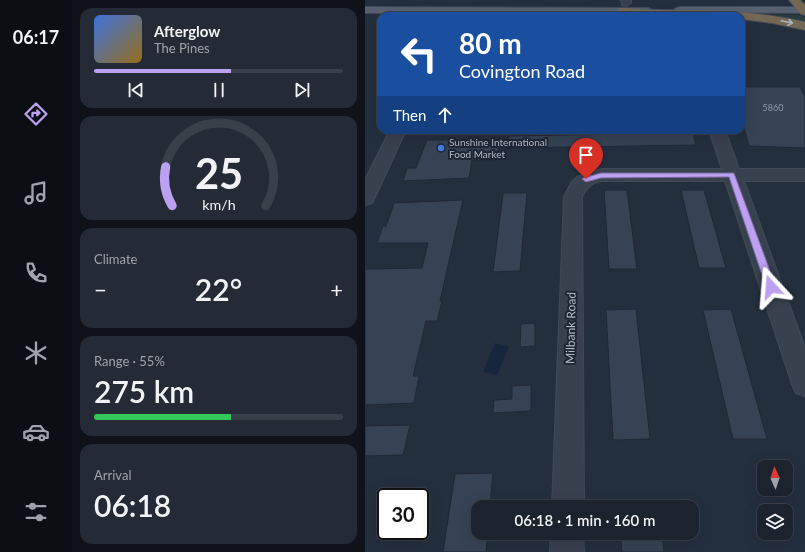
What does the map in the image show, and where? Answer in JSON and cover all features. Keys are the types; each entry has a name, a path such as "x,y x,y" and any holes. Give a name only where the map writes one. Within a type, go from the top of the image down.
{"highway":[{"path":"625,5 637,12"},
{"path":"745,16 776,20 805,26"}],"main road":[{"path":"365,4 433,8 447,2 801,6"},
{"path":"365,10 625,5"}],"street":[{"path":"365,199 396,134"},
{"path":"718,134 805,384"},
{"name":"Milbank Road","path":"568,500 573,197 576,188 586,179 610,175 805,175"},
{"path":"567,540 567,552"}],"green space":[{"path":"759,15 799,15 805,17 805,24"}],"water":[{"path":"495,343 509,347 497,375 483,372"}],"building":[{"path":"745,87 800,87 805,96 805,148 749,146 745,132"},
{"path":"693,134 696,145 507,148 509,136"},
{"path":"427,140 500,140 496,160 472,160 469,178 403,181 407,168 416,168"},
{"path":"604,190 627,190 637,269 609,269"},
{"path":"681,190 704,190 726,268 699,268"},
{"path":"503,193 527,193 520,271 493,272"},
{"path":"463,200 440,301 442,301 437,321 426,321 413,376 419,376 414,403 365,405 365,269 422,268 428,243 377,243 383,226 386,226 394,203"},
{"path":"636,309 650,439 613,440 606,310"},
{"path":"731,309 767,439 733,439 703,310"},
{"path":"535,323 535,346 520,347 521,324"},
{"path":"531,385 531,411 493,413 494,400 512,399 512,386"},
{"path":"410,425 403,455 365,456 365,426"},
{"path":"493,473 491,500 471,500 471,540 487,540 486,552 443,552 455,474"},
{"path":"621,540 663,540 664,552 622,552"}],"place":[{"name":"Sunshine International Food Market","path":"441,148"}],"route":[{"path":"586,179 601,175 732,175 771,287"}]}
